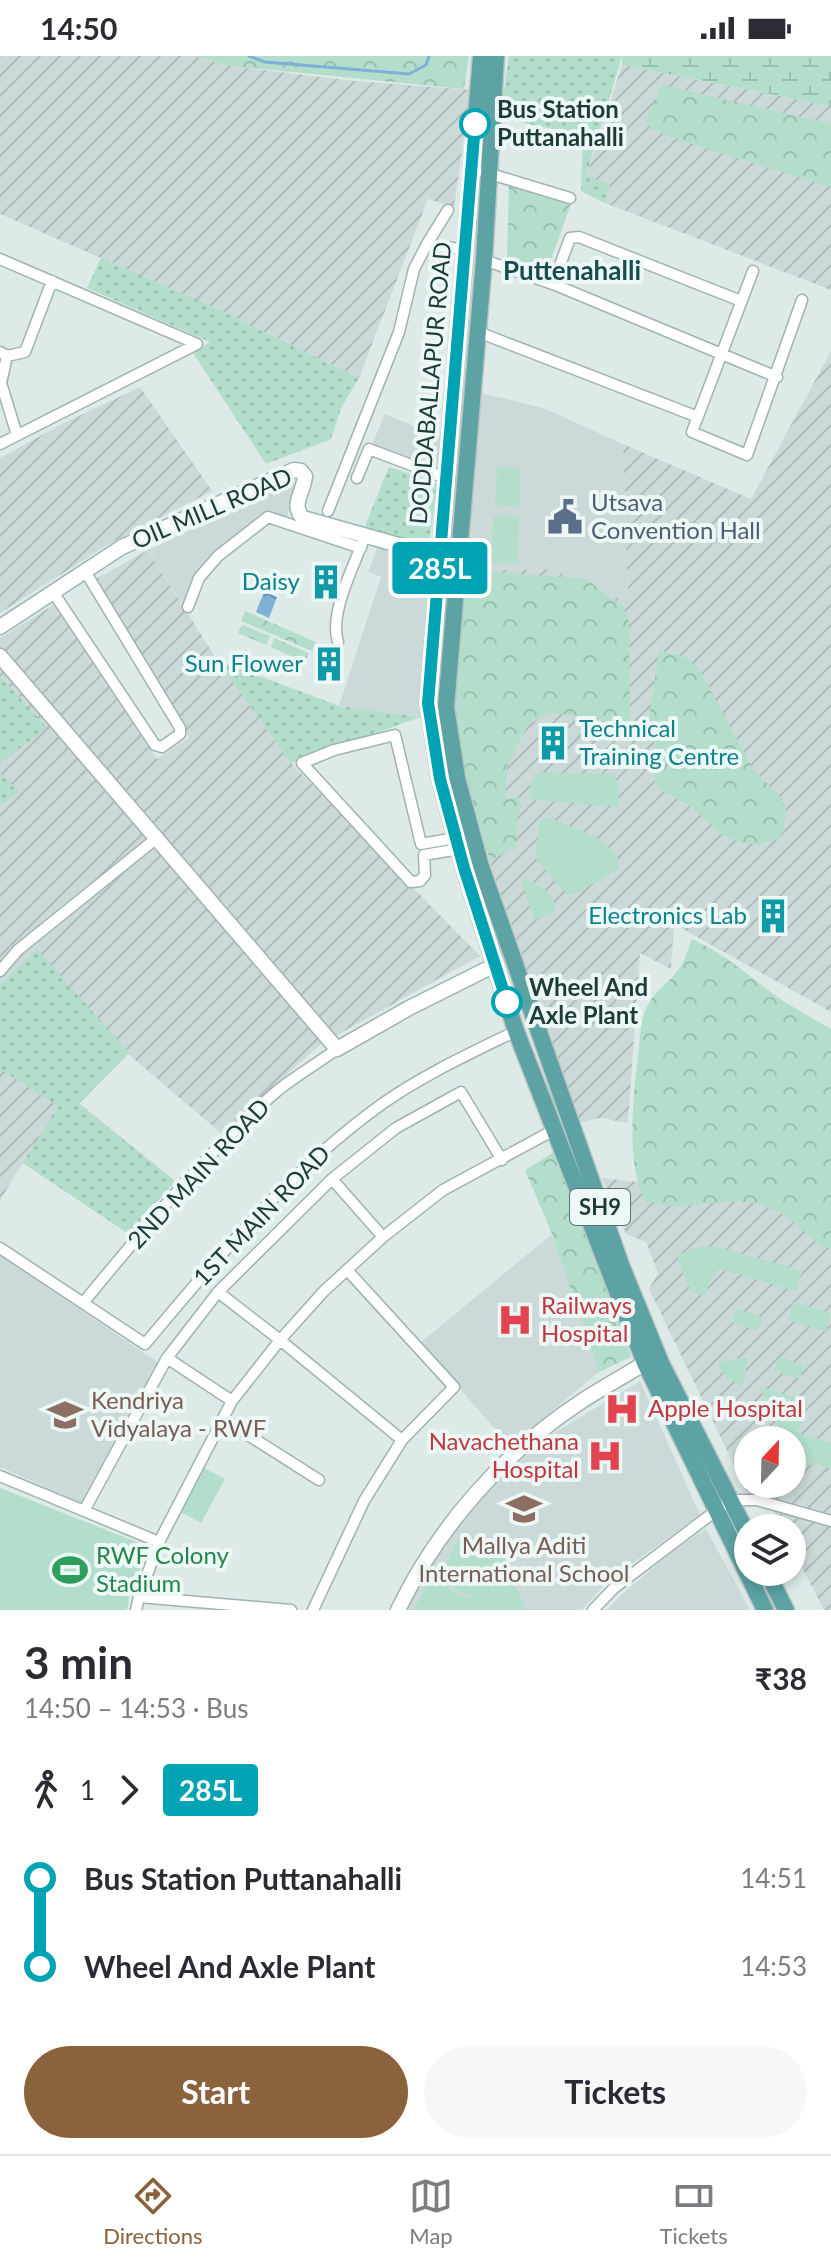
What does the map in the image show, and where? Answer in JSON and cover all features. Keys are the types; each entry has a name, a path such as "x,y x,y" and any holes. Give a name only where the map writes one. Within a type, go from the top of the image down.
{"main road":[{"name":"DODDABALLAPUR ROAD","path":"481,56 480,171 484,260 446,707 457,778 495,965 516,1031 645,1363 714,1511 765,1610"},
{"name":"DODDABALLAPUR ROAD","path":"496,56 466,250 428,703 440,779 457,843 475,875 536,1029 621,1265 661,1363 737,1514"},
{"path":"774,1586 786,1610"}],"street":[{"path":"480,171 570,198"},
{"path":"328,511 399,332 414,269 448,210"},
{"path":"553,284 570,238 579,237 741,301"},
{"path":"427,244 466,250"},
{"path":"0,259 197,344 0,444"},
{"path":"484,260 553,284 777,377"},
{"path":"753,271 692,432 747,455 802,300"},
{"path":"17,435 1,383 4,354 25,352 52,281"},
{"path":"478,332 698,417"},
{"path":"357,478 369,449 448,479"},
{"name":"OIL MILL ROAD","path":"0,627 122,547 296,470 304,473 305,479 296,506 300,522 363,542 441,557"},
{"path":"188,607 199,578 218,556 268,517 300,522"},
{"path":"338,642 335,632 341,597 363,542"},
{"path":"53,592 155,745 162,747 180,734 180,728 85,571"},
{"path":"0,656 337,1049"},
{"path":"395,735 422,850 425,875 420,881 411,882 302,763 334,750 395,735"},
{"path":"0,971 18,950 158,837"},
{"path":"422,850 457,843"},
{"name":"2ND MAIN ROAD","path":"83,1303 142,1231 226,1139 280,1089 337,1049 409,1008 495,965"},
{"name":"1ST MAIN ROAD","path":"83,1303 145,1344 209,1268 271,1202 333,1143 383,1104 451,1062 516,1031"},
{"path":"84,1511 167,1358 218,1292 332,1179 396,1128 461,1092 502,1160"},
{"path":"136,1610 159,1542 232,1401 280,1340 324,1291 383,1237 443,1190 554,1130"},
{"path":"332,1179 383,1237"},
{"path":"0,1248 83,1303"},
{"path":"313,1610 364,1501 402,1440 454,1387 348,1271"},
{"path":"218,1292 402,1440"},
{"path":"167,1358 232,1401"},
{"path":"398,1610 415,1574 477,1490 535,1437 581,1402 645,1363"},
{"path":"223,1419 319,1480"},
{"path":"0,1476 159,1542"},
{"path":"593,1610 614,1588 730,1500 757,1500 831,1521"},
{"path":"139,1597 291,1610"}],"shaded area":[{"path":"0,56 194,56 230,66 355,81 471,90 454,207 428,199 359,378 220,310 0,214"},
{"path":"622,65 831,106 831,290 605,203 610,184 586,177"},
{"path":"831,351 831,1012 674,924 671,969 640,953 628,1123 599,1118 580,1123 491,866 465,773 455,705 467,570 562,569 563,585 594,598 628,598 623,444 751,499"},
{"path":"140,387 212,491 109,544 0,613 0,458"},
{"path":"481,393 543,408 623,444 628,598 594,598 563,585 561,569 467,570"},
{"path":"385,414 440,437 438,472 371,447"},
{"path":"296,480 298,485 287,517 269,511 211,556 196,575 184,606 148,550"},
{"path":"379,544 429,558 421,717 339,706 381,577 368,572"},
{"path":"148,550 217,660 291,763 480,956 321,1044 221,1133 128,1054 79,1103 175,1181 129,1234 23,1163 0,1200 0,638 55,604 157,759 189,738 96,579"},
{"path":"831,1088 831,1517 757,1498 806,1498 806,1426 734,1426 734,1465 649,1289 658,1273 646,1242 626,1234 602,1178 765,1196"},
{"name":"Railways Hospital","path":"552,1234 599,1372 510,1446 420,1343"},
{"name":"Kendriya Vidyalaya - RWF","path":"0,1255 159,1363 82,1503 0,1467"},
{"path":"640,1381 700,1515 608,1581 582,1610 403,1610 419,1577 482,1494 546,1438"},
{"path":"806,1519 831,1526 831,1610 824,1610 806,1575"},
{"path":"706,1529 734,1581 734,1586 737,1586 750,1610 607,1610 674,1550"}],"green space":[{"path":"194,56 469,56 464,89 230,66"},
{"path":"509,56 622,56 586,176 610,184 605,203 581,191 583,135 500,118"},
{"path":"622,56 831,56 831,106 622,65"},
{"path":"662,85 831,124 831,187 651,129 646,119"},
{"path":"509,181 571,204 545,276 507,260"},
{"path":"101,258 220,310 359,378 341,408 331,439 266,464 193,353 210,342 87,288"},
{"path":"497,466 520,468 520,507 495,503"},
{"path":"389,467 437,483 429,547 363,531"},
{"path":"496,515 519,516 518,564 494,563 491,560 493,519"},
{"path":"467,570 587,579 623,606 629,622 630,738 615,733 599,718 549,713 528,725 507,766 506,799 519,797 521,807 517,818 516,846 490,861 465,773 455,705"},
{"path":"245,611 316,642 312,651 241,621"},
{"path":"242,625 270,636 266,645 238,633"},
{"path":"274,638 309,653 305,662 271,647"},
{"path":"659,650 685,657 699,669 753,769 781,797 786,809 784,830 779,839 759,845 722,835 692,807 659,789 654,779 657,751 649,717"},
{"path":"217,660 339,706 421,717 291,763"},
{"path":"0,676 47,728 0,763"},
{"path":"0,772 19,792 0,805"},
{"path":"538,772 612,774 619,783 619,807 529,799 530,782"},
{"path":"544,818 602,841 616,856 620,866 573,895 566,894 536,859 539,824"},
{"path":"521,881 537,884 546,891 555,904 554,912 534,920"},
{"path":"692,939 726,958 783,1000 831,1029 831,1249 822,1247 782,1214 752,1203 674,1206 644,1200 637,1180 632,1136 641,1024 649,1002 676,973"},
{"path":"37,949 129,1053 79,1104 175,1181 129,1234 23,1163 58,1106 0,1069 0,985"},
{"path":"564,1146 631,1357 599,1372 552,1234 525,1170"},
{"path":"700,1247 718,1247 802,1271 796,1291 719,1269 711,1276 705,1296 691,1292 676,1255"},
{"path":"793,1302 831,1313 826,1332 788,1320"},
{"path":"736,1309 762,1317 758,1331 732,1323"},
{"path":"779,1357 804,1365 800,1379 774,1371"},
{"path":"748,1358 743,1384 740,1385 727,1378 718,1366 719,1362"},
{"path":"760,1387 808,1401 800,1426 778,1426"},
{"path":"806,1435 831,1443 831,1469 815,1464 806,1466"},
{"path":"202,1467 225,1479 201,1523 179,1511"},
{"name":"RWF Colony Stadium","path":"0,1488 149,1547 130,1592 127,1610 0,1610"},
{"path":"462,1532 500,1552 526,1610 414,1610 430,1579 470,1599 470,1596 438,1579"}],"water":[{"path":"264,592 277,597 269,618 256,612"}],"waterway":[{"path":"249,56 265,62 409,74 426,65 429,56"}],"bus line":[{"name":"285L","path":"475,124 428,703 440,779 464,868 507,1002"}],"place":[{"name":"Bus Station Puttanahalli","path":"475,124"},
{"name":"Utsava Convention Hall","path":"565,517"},
{"name":"Daisy","path":"326,582"},
{"name":"Sun Flower","path":"329,664"},
{"name":"Technical Training Centre","path":"553,743"},
{"name":"Electronics Lab","path":"773,916"},
{"name":"Wheel And Axle Plant","path":"507,1002"},
{"name":"Railways Hospital","path":"515,1320"},
{"name":"Apple Hospital","path":"622,1409"},
{"name":"Kendriya Vidyalaya - RWF","path":"65,1415"},
{"name":"Navachethana Hospital","path":"605,1456"},
{"name":"Mallya Aditi International School","path":"524,1509"},
{"name":"RWF Colony Stadium","path":"70,1570"}],"district":[{"name":"Puttenahalli","path":"572,271"}]}
